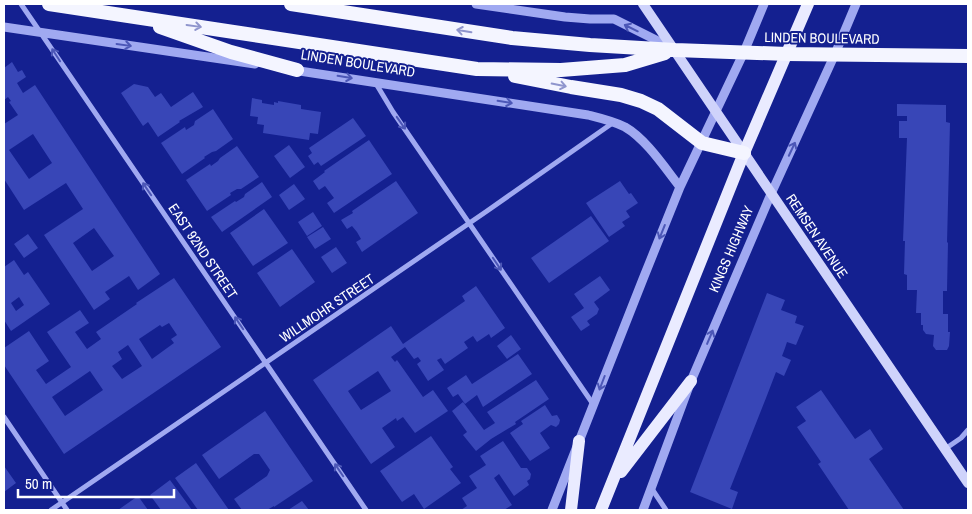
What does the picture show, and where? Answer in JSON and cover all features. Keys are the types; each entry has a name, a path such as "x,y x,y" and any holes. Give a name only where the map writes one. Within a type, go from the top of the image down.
{"highway":[{"name":"LINDEN BOULEVARD","path":"48,4 477,69 561,70 625,65 675,50"},
{"name":"LINDEN BOULEVARD","path":"292,4 512,38 590,45 787,54 968,56"},
{"path":"129,16 231,52 297,70"},
{"path":"477,69 621,95 641,101 658,109 702,144 744,153"}],"main road":[{"name":"REMSEN AVENUE","path":"643,4 968,483"},
{"name":"KINGS HIGHWAY","path":"602,510 744,153 808,4"},
{"path":"612,484 691,381"},
{"path":"571,510 579,441"}],"street":[{"name":"EAST 92ND STREET","path":"21,4 366,510"},
{"name":"LINDEN BOULEVARD","path":"476,4 565,17 614,19 675,50"},
{"path":"552,510 680,187 702,144 764,4"},
{"name":"KINGS HIGHWAY","path":"643,510 691,381 771,194 856,4"},
{"name":"LINDEN BOULEVARD","path":"4,27 588,115 615,122 631,131 646,144 680,187"},
{"path":"375,82 393,112 594,405"},
{"name":"WILLMOHR STREET","path":"51,510 470,224 615,122"},
{"path":"4,417 67,510"},
{"path":"945,449 961,438 968,430"},
{"path":"652,489 666,510"}],"building":[{"path":"12,62 18,72 22,70 26,77 17,83 23,93 35,85 160,274 138,290 129,276 105,292 110,299 94,310 44,235 83,209 66,183 24,210 4,179 4,124 18,115 9,102 11,101 8,97 4,100 4,68","holes":["33,134 52,163 29,179 9,150","94,228 114,256 92,271 73,243"]},
{"path":"134,84 148,87 155,97 161,93 171,107 193,92 203,107 179,121 158,137 148,122 143,126 121,93"},
{"path":"252,98 262,100 262,103 274,105 274,102 278,103 278,101 301,105 301,109 321,112 318,134 310,133 309,140 263,133 264,125 257,124 258,117 250,116"},
{"path":"897,104 946,105 946,122 950,123 947,291 943,291 943,314 948,314 948,332 950,332 947,350 936,350 933,346 934,335 926,334 923,330 923,325 921,325 921,313 916,313 917,290 907,290 907,275 904,274 905,241 903,241 907,138 899,138 899,121 907,121 907,116 897,116"},
{"path":"213,109 233,139 204,157 182,174 161,143 185,127 186,130 194,125 195,121"},
{"path":"353,118 366,136 321,166 318,162 314,165 308,156 312,153 309,148"},
{"path":"369,140 392,174 334,213 327,203 334,198 325,186 319,190 313,181 324,171"},
{"path":"289,145 305,167 290,178 274,156"},
{"path":"237,146 259,177 241,189 230,193 231,195 207,211 186,180 210,164 211,166"},
{"path":"396,181 418,213 362,252 356,242 361,239 357,232 352,226 347,229 341,220"},
{"path":"620,181 638,203 626,211 630,217 622,222 625,226 609,237 586,203"},
{"path":"262,182 272,197 222,232 211,217 244,197 245,194"},
{"path":"294,184 305,199 289,210 279,195"},
{"path":"264,209 288,243 253,266 230,233"},
{"path":"313,212 322,226 307,236 298,222"},
{"path":"591,216 609,241 549,283 531,258"},
{"path":"323,227 331,239 315,249 307,237"},
{"path":"28,234 38,248 24,258 14,244"},
{"path":"336,247 347,263 332,273 321,257"},
{"path":"292,249 315,282 280,307 257,273"},
{"path":"14,260 24,275 28,272 50,304 11,331 4,320 4,267","holes":["19,297 24,305 16,311 11,303"]},
{"path":"600,276 610,290 594,302 599,309 597,314 587,321 590,325 581,331 571,317 584,308 574,294"},
{"path":"174,278 221,347 64,454 4,365 4,348 29,331 49,361 36,370 46,384 71,367 47,332 80,310 89,323 75,332 87,349 101,339 96,332","holes":["169,323 177,335 171,339 174,343 152,359 139,339 160,325 162,327","128,345 142,366 122,379 112,366 122,359 118,352","90,371 103,390 65,416 52,397"]},
{"path":"476,286 505,328 491,338 489,334 477,342 473,336 464,342 468,348 445,364 441,358 437,360 444,370 428,381 417,364 421,361 418,357 414,359 405,347 391,357 395,362 397,360 423,397 433,390 448,411 415,433 403,417 397,421 396,418 382,428 395,447 371,464 313,380 391,326 403,344 465,301 462,296","holes":["378,371 391,391 361,410 348,391"]},
{"path":"767,293 785,300 781,310 797,316 795,323 804,326 796,345 787,342 782,356 791,360 784,376 776,372 730,489 738,492 732,509 690,492"},
{"path":"511,335 521,349 507,359 497,346"},
{"path":"518,354 532,374 483,407 477,395 465,404 458,394 453,397 447,388 466,375 472,384"},
{"path":"536,380 549,399 476,451 463,435 467,432 452,411 463,402 484,430 495,423 487,412"},
{"path":"821,390 855,439 870,429 883,449 869,459 904,510 849,510 818,464 821,462 797,427 806,421 796,407"},
{"path":"545,405 552,416 557,415 560,420 559,424 556,427 551,425 540,433 550,448 530,461 510,433 523,424 521,421"},
{"path":"265,411 313,481 267,510 242,510 234,499 267,476 270,470 259,454 254,454 219,479 202,455"},
{"path":"431,436 453,467 450,469 461,483 424,509 414,494 402,502 380,471"},
{"path":"503,441 521,468 527,468 531,474 530,479 527,481 529,485 514,496 499,474 494,478 512,505 504,510 461,510 467,506 462,498 477,488 469,476 486,465 480,456"},
{"path":"196,463 229,510 198,510 175,478"},
{"path":"4,466 16,483 4,492"},
{"path":"170,480 192,510 161,510 150,495"},
{"path":"138,496 148,510 118,510"},
{"path":"302,501 309,510 288,510"}]}
